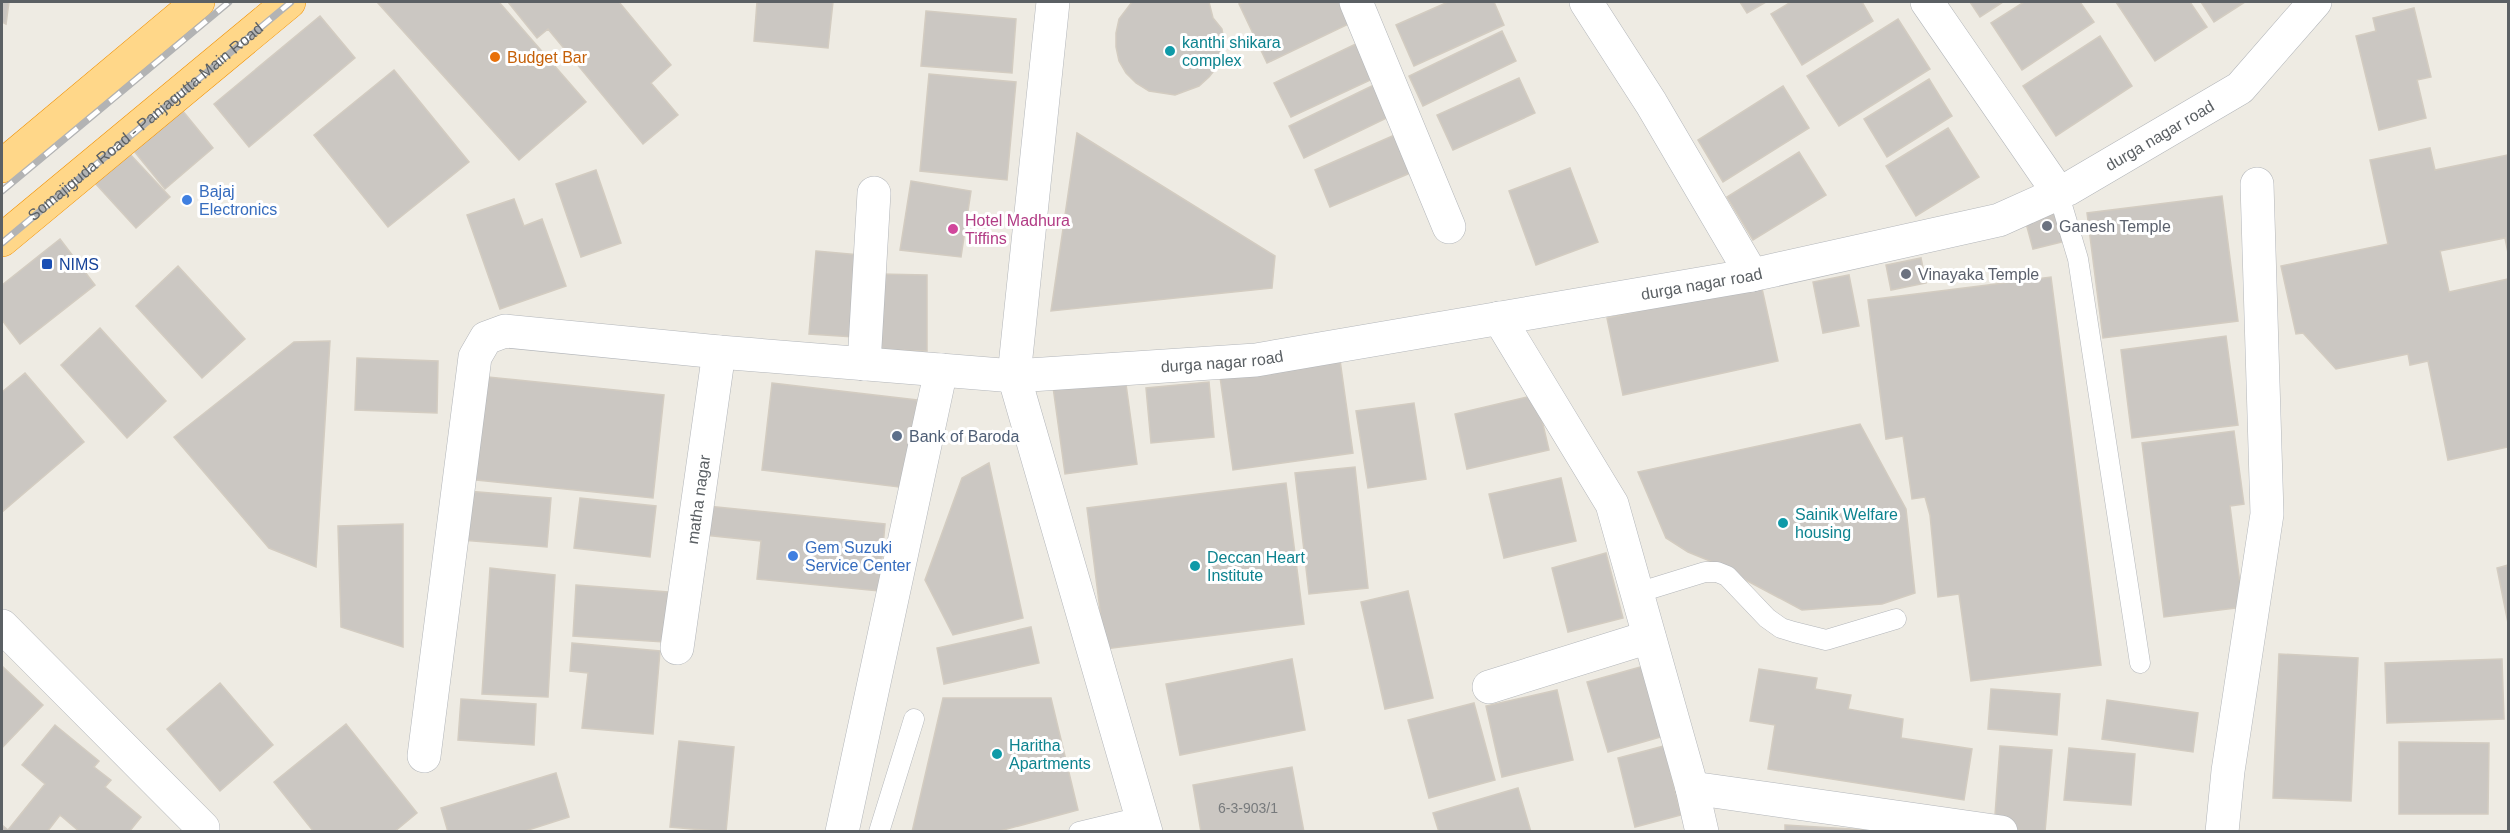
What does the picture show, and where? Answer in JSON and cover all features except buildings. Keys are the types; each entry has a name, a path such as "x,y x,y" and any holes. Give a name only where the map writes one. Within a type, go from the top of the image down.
{"highway":[{"path":"2,166 198,2"},
{"name":"Somajiguda Road - Panjagutta Main Road","path":"2,240 290,2"}],"street":[{"path":"1053,2 1014,376 1144,824"},
{"path":"1356,2 1449,226"},
{"path":"1586,2 1651,104 1752,275"},
{"path":"1927,2 2058,192"},
{"name":"durga nagar road","path":"424,756 475,357 486,339 505,331 719,352 1014,376 1256,360 1752,275 1999,220 2058,192 2240,88 2315,2"},
{"path":"2222,831 2228,771 2267,514 2257,184"},
{"path":"864,364 874,193"},
{"path":"1499,318 1612,504 1702,831"},
{"name":"matha nagar","path":"677,648 719,352"},
{"path":"842,831 941,370"},
{"path":"2,626 203,828 203,831"},
{"path":"1489,687 1649,637"},
{"path":"1692,788 2001,831"}],"lane":[{"path":"2058,192 2078,259 2140,663"},
{"path":"1637,593 1705,572 1717,572 1727,576 1767,618 1781,628 1794,632 1826,640 1896,619"},
{"path":"879,831 914,719"},
{"path":"1079,831 1144,824"}],"railway":[{"path":"2,191 229,2"},
{"path":"2,243 291,2"}],"place":[{"name":"kanthi shikara complex","path":"1170,51"},
{"name":"Budget Bar","path":"495,57"},
{"name":"Bajaj Electronics","path":"187,200"},
{"name":"Ganesh Temple","path":"2047,226"},
{"name":"Hotel Madhura Tiffins","path":"953,229"},
{"name":"NIMS","path":"47,264"},
{"name":"Vinayaka Temple","path":"1906,274"},
{"name":"Bank of Baroda","path":"897,436"},
{"name":"Sainik Welfare housing","path":"1783,523"},
{"name":"Gem Suzuki Service Center","path":"793,556"},
{"name":"Deccan Heart Institute","path":"1195,566"},
{"name":"Haritha Apartments","path":"997,754"}]}
